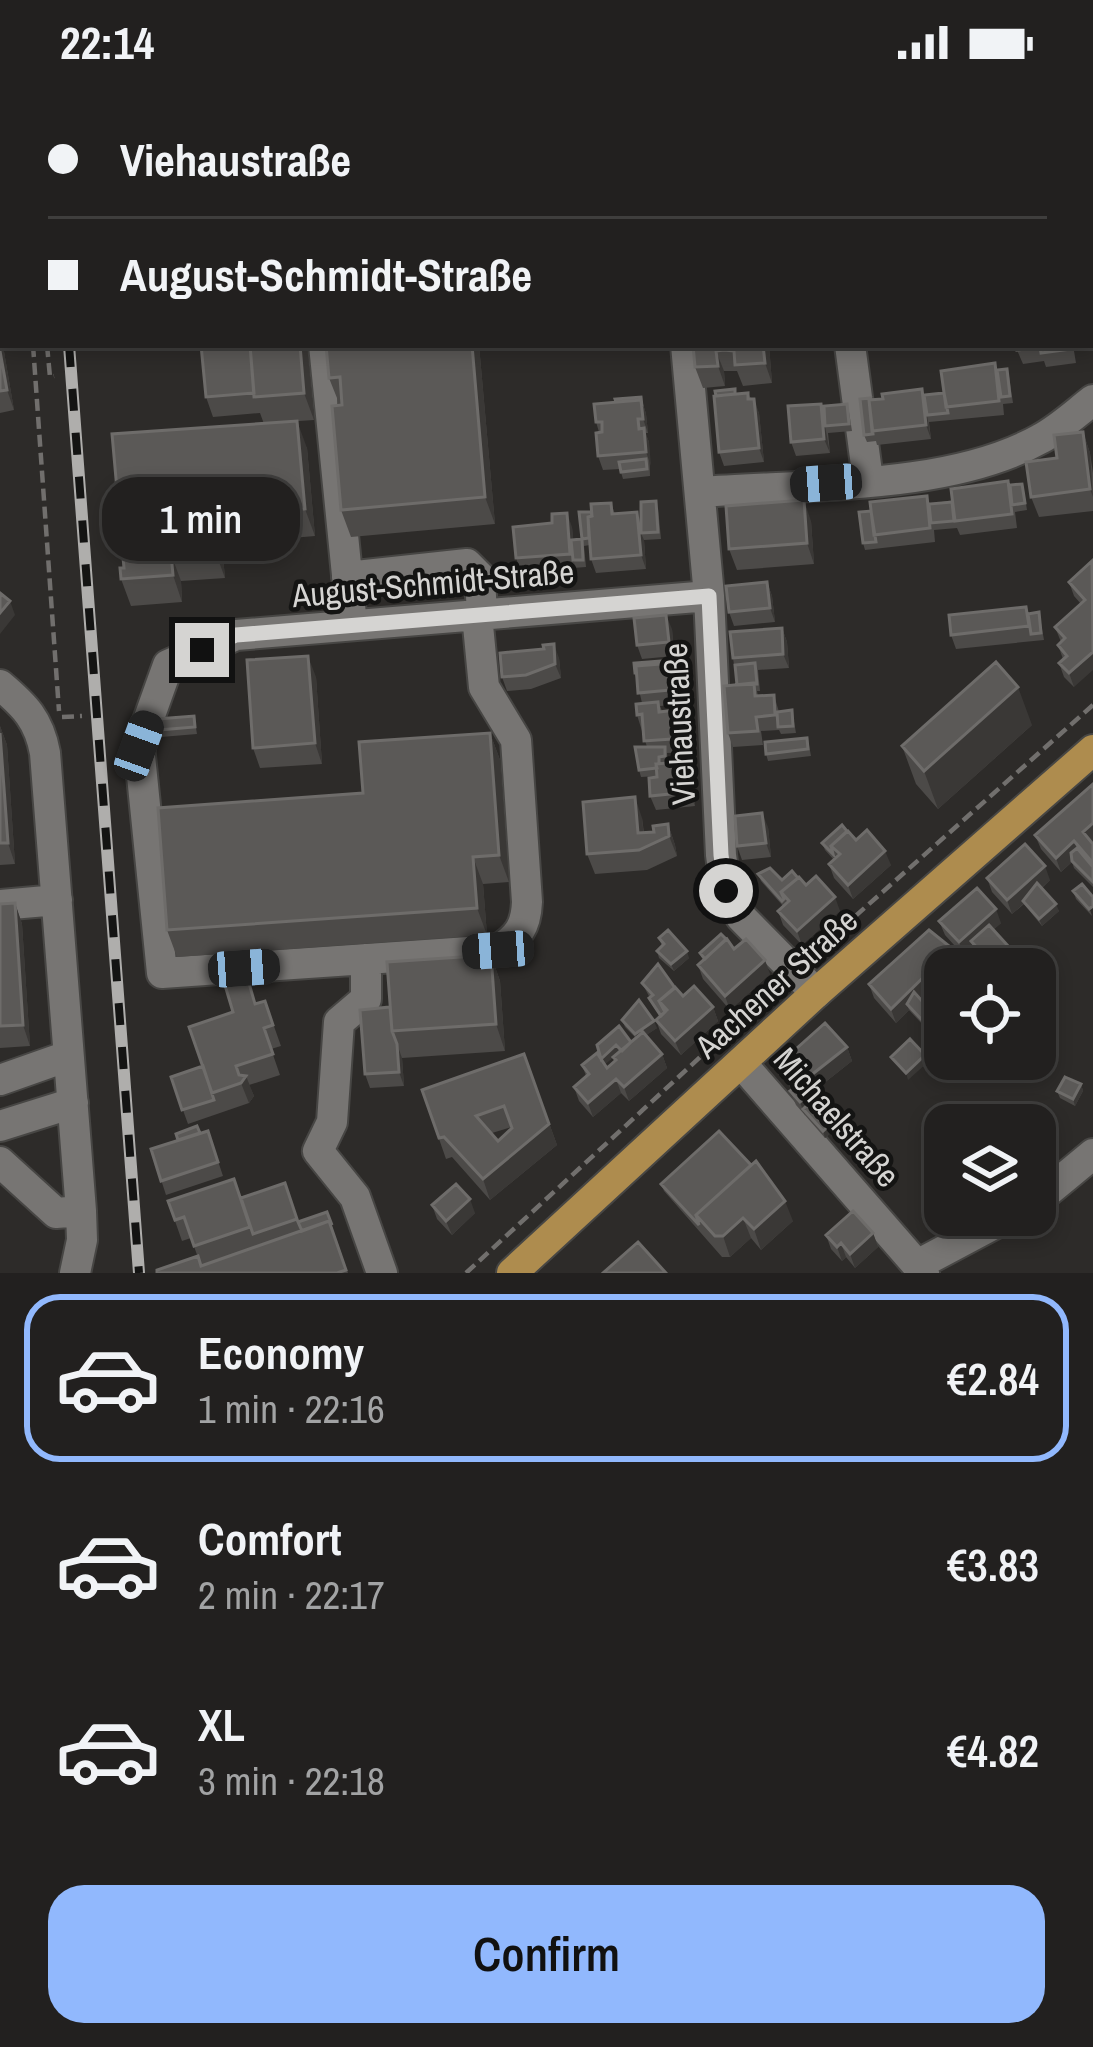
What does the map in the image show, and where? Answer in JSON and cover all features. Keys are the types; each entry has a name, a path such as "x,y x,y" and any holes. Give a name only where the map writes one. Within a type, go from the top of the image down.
{"main road":[{"name":"Aachener Straße","path":"512,1273 816,993 1093,750"}],"street":[{"path":"324,348 352,626"},
{"name":"Viehaustraße","path":"686,348 709,596 726,891 741,917 816,993"},
{"path":"850,348 868,480"},
{"path":"701,492 933,477 990,461 1042,439 1093,400"},
{"path":"347,577 467,564 480,578 484,687 516,740 526,921 515,939 498,950 366,959 365,999 339,1022 332,1123 318,1151 355,1196 382,1273"},
{"name":"August-Schmidt-Straße","path":"366,959 162,973 139,746 168,665 236,635 709,596"},
{"path":"0,685 26,706 40,726 81,1211 82,1240 75,1273"},
{"path":"0,887 57,892"},
{"path":"0,904 57,892"},
{"path":"0,1080 68,1056"},
{"name":"Michaelstraße","path":"741,1063 921,1268"},
{"path":"0,1126 73,1103"},
{"path":"1056,1185 1093,1154"},
{"path":"0,1162 56,1213 81,1211"},
{"path":"921,1268 975,1236"}],"path":[{"path":"47,348 50,376 54,376"},
{"path":"60,717 82,716"}],"building":[{"path":"201,348 250,348 254,393 206,397"},
{"path":"250,348 300,348 304,393 254,397"},
{"path":"326,348 472,348 485,497 341,510 332,406 342,405 340,377 329,378"},
{"path":"693,348 763,348 765,363 735,365 734,351 724,350 716,351 718,366 695,367"},
{"path":"1040,348 1071,349 1041,353"},
{"path":"0,351 7,390 0,391"},
{"path":"995,363 999,401 946,407 941,371"},
{"path":"1007,369 1010,396 1001,397 997,370"},
{"path":"735,389 735,394 716,396 715,391"},
{"path":"922,389 926,425 872,431 869,400"},
{"path":"748,393 748,399 754,399 759,448 719,452 714,396"},
{"path":"944,393 948,413 927,415 924,395"},
{"path":"870,398 873,434 864,435 860,399"},
{"path":"641,400 643,419 638,419 639,429 644,428 646,452 598,456 596,433 602,432 602,422 596,422 594,404"},
{"path":"821,404 824,439 791,442 788,406"},
{"path":"847,404 849,424 825,426 824,406"},
{"path":"297,421 305,509 236,515 233,480 165,486 167,511 211,508 215,551 171,554 173,575 121,579 120,568 124,568 112,434"},
{"path":"1083,432 1090,489 1031,497 1026,462 1057,458 1054,435"},
{"path":"646,459 647,469 621,472 619,462"},
{"path":"1008,481 1012,514 955,521 951,489"},
{"path":"1022,484 1025,503 1012,505 1010,485"},
{"path":"927,496 930,528 874,535 870,502"},
{"path":"804,500 807,543 729,549 726,506"},
{"path":"656,501 658,532 641,533 641,502"},
{"path":"952,502 954,521 931,523 929,504"},
{"path":"611,503 612,514 637,512 641,555 591,559 591,504"},
{"path":"871,511 876,542 863,543 859,512"},
{"path":"579,512 591,512 589,538 582,539"},
{"path":"567,513 570,554 516,558 513,527 552,523 552,514"},
{"path":"582,539 583,560 573,560 571,540"},
{"path":"1092,561 1093,652 1069,673 1059,663 1067,656 1058,645 1065,638 1055,627 1085,600 1069,582"},
{"path":"767,582 770,608 729,612 726,586"},
{"path":"0,593 10,601 0,613"},
{"path":"1026,607 1029,626 951,635 949,615"},
{"path":"1039,612 1041,633 1031,634 1028,614"},
{"path":"666,615 669,642 637,645 634,618"},
{"path":"782,628 783,654 733,658 730,632"},
{"path":"554,644 555,664 526,675 502,677 500,653"},
{"path":"308,656 315,743 253,748 247,660"},
{"path":"672,660 636,666 635,673 634,663"},
{"path":"679,662 681,689 638,693 636,666"},
{"path":"996,662 1018,687 924,771 902,746"},
{"path":"755,663 757,684 737,685 735,665"},
{"path":"754,683 755,696 774,695 775,715 756,717 758,731 728,733 724,686"},
{"path":"658,702 659,712 684,709 686,738 644,741 642,714 637,715 636,704"},
{"path":"792,710 793,726 778,727 777,712"},
{"path":"194,716 195,727 158,730 158,719"},
{"path":"0,733 8,843 0,843"},
{"path":"490,733 499,855 473,857 477,908 167,930 158,808 363,793 359,742"},
{"path":"807,738 808,749 766,754 765,742"},
{"path":"635,747 665,747 665,756 659,757 657,768 639,770"},
{"path":"688,761 690,792 650,796 649,778 657,777 656,764"},
{"path":"1093,784 1093,823 1083,832 1093,844 1093,863 1074,841 1056,858 1035,835"},
{"path":"635,797 638,833 654,832 653,826 668,824 669,836 639,850 587,854 583,802"},
{"path":"762,813 766,843 737,846 735,816"},
{"path":"842,825 847,831 831,846 833,854 822,843"},
{"path":"867,830 885,851 848,885 829,864 840,854 831,846 848,831 856,840"},
{"path":"1025,844 1045,866 1007,900 987,878"},
{"path":"1077,848 1093,867 1093,882 1072,861 1071,853"},
{"path":"770,868 782,880 792,871 798,878 781,892 782,901 758,874"},
{"path":"816,876 835,897 797,931 778,911 789,901 781,892 799,877 806,885"},
{"path":"1037,883 1056,904 1039,919 1023,901"},
{"path":"1082,884 1093,897 1089,909 1073,891"},
{"path":"977,888 996,909 959,942 939,921"},
{"path":"15,903 23,1025 0,1026 0,904"},
{"path":"989,925 1008,946 977,948 971,941"},
{"path":"668,930 687,951 671,964 657,951 664,944 659,938"},
{"path":"929,930 949,946 924,948 924,977 891,1009 869,984"},
{"path":"721,934 726,939 705,959 700,953"},
{"path":"727,939 734,949 746,939 765,960 725,996 698,965"},
{"path":"491,955 496,1024 392,1031 387,962"},
{"path":"658,964 675,988 659,1001 665,1012 661,1016 642,983"},
{"path":"246,973 255,1004 265,1001 273,1025 264,1028 273,1054 236,1066 239,1075 246,1076 241,1083 212,1093 189,1027 233,1012 222,975"},
{"path":"694,986 713,1007 675,1041 656,1020 667,1010 659,1001 675,987 683,996"},
{"path":"914,992 924,1003 924,1017 921,1019 907,1004"},
{"path":"639,1000 654,1021 635,1034 622,1020"},
{"path":"390,1007 399,1072 365,1074 360,1010"},
{"path":"825,1023 847,1047 805,1080 814,1090 800,1102 790,1091 797,1086 778,1065"},
{"path":"619,1026 631,1042 622,1051 616,1045 601,1059 597,1045"},
{"path":"643,1032 662,1054 624,1087 616,1079 588,1103 574,1087 589,1074 582,1065 597,1053 607,1068"},
{"path":"910,1039 924,1054 906,1073 891,1057"},
{"path":"524,1054 549,1124 483,1179 444,1137 439,1138 422,1090","holes":["504,1106 512,1128 498,1141 476,1116"]},
{"path":"203,1066 214,1100 182,1110 171,1077"},
{"path":"1065,1077 1081,1084 1073,1099 1057,1091"},
{"path":"816,1097 836,1119 823,1131 803,1109"},
{"path":"197,1126 200,1133 178,1140 176,1134"},
{"path":"208,1131 218,1162 161,1181 151,1149"},
{"path":"719,1131 751,1165 696,1215 699,1225 661,1184"},
{"path":"756,1161 785,1201 754,1229 743,1218 723,1236 715,1236 696,1215"},
{"path":"234,1179 250,1227 194,1246 184,1217 175,1220 168,1201"},
{"path":"285,1183 297,1219 253,1234 241,1198"},
{"path":"456,1184 470,1199 446,1221 432,1205"},
{"path":"853,1211 873,1233 850,1254 826,1235"},
{"path":"327,1212 332,1225 329,1221 302,1231 298,1222"},
{"path":"329,1221 346,1270 337,1273 157,1273 198,1256 201,1266"},
{"path":"638,1242 666,1273 603,1273"}],"railway":[{"path":"69,348 139,1273"}],"route":[{"path":"202,650 236,635 709,596 726,891"}]}
